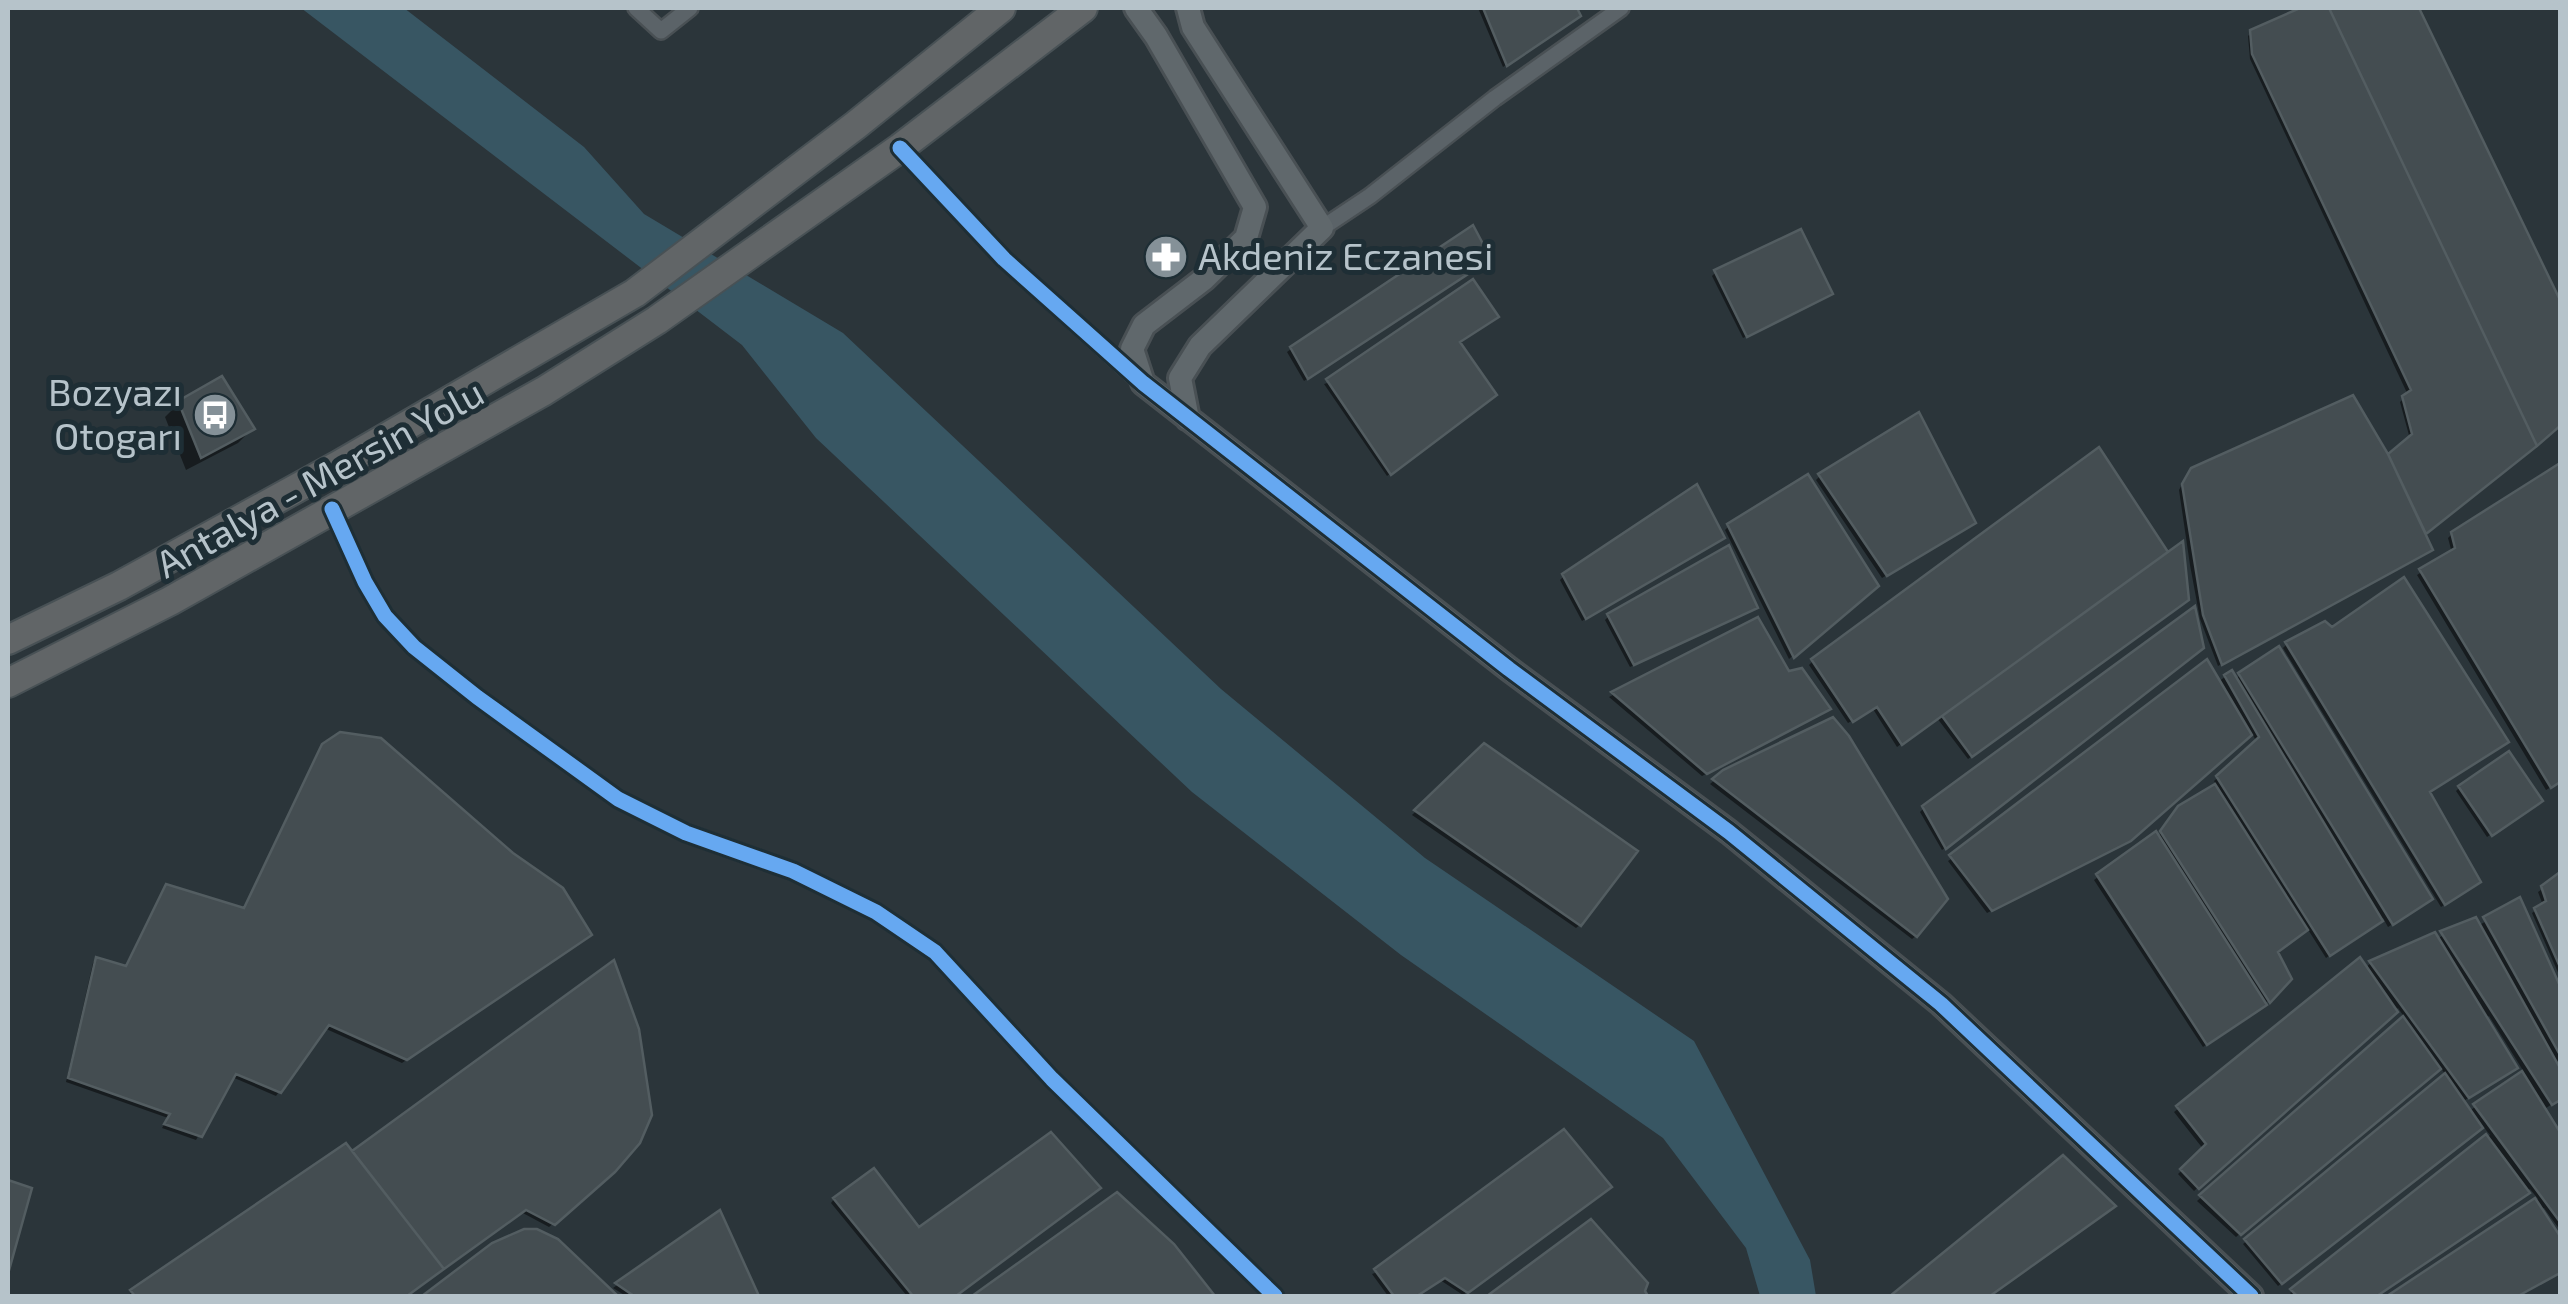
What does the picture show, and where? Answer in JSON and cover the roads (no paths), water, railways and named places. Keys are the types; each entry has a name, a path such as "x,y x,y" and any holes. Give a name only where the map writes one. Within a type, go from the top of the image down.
{"highway":[{"name":"Antalya - Mersin Yolu","path":"8,640 118,586 336,466 634,293 732,221 1002,8"},
{"name":"Antalya - Mersin Yolu","path":"8,683 170,601 544,391 756,254 1083,8"}],"street":[{"path":"636,8 661,32 690,8"},
{"path":"1136,8 1166,52 1255,207 1246,238 1204,279 1144,325 1132,349 1143,384"},
{"path":"1188,8 1193,27 1322,228"},
{"path":"1188,419 1180,378 1200,346 1322,228 1622,8"},
{"path":"900,148 1004,259 1143,384 1509,669 1729,832 1941,1004 2251,1296"},
{"path":"332,509 365,582 386,616 414,647 618,800 686,833 793,871 876,912 935,952 1052,1080 1274,1296"}],"water":[{"path":"301,8 404,8 584,147 644,214 843,333 1221,689 1425,858 1694,1041 1810,1260 1816,1296 1760,1296 1746,1248 1663,1138 1401,955 1192,792 816,438 742,345"}],"place":[{"name":"Akdeniz Eczanesi","path":"1166,257"},
{"name":"Bozyazı Otogarı","path":"215,415"}]}
